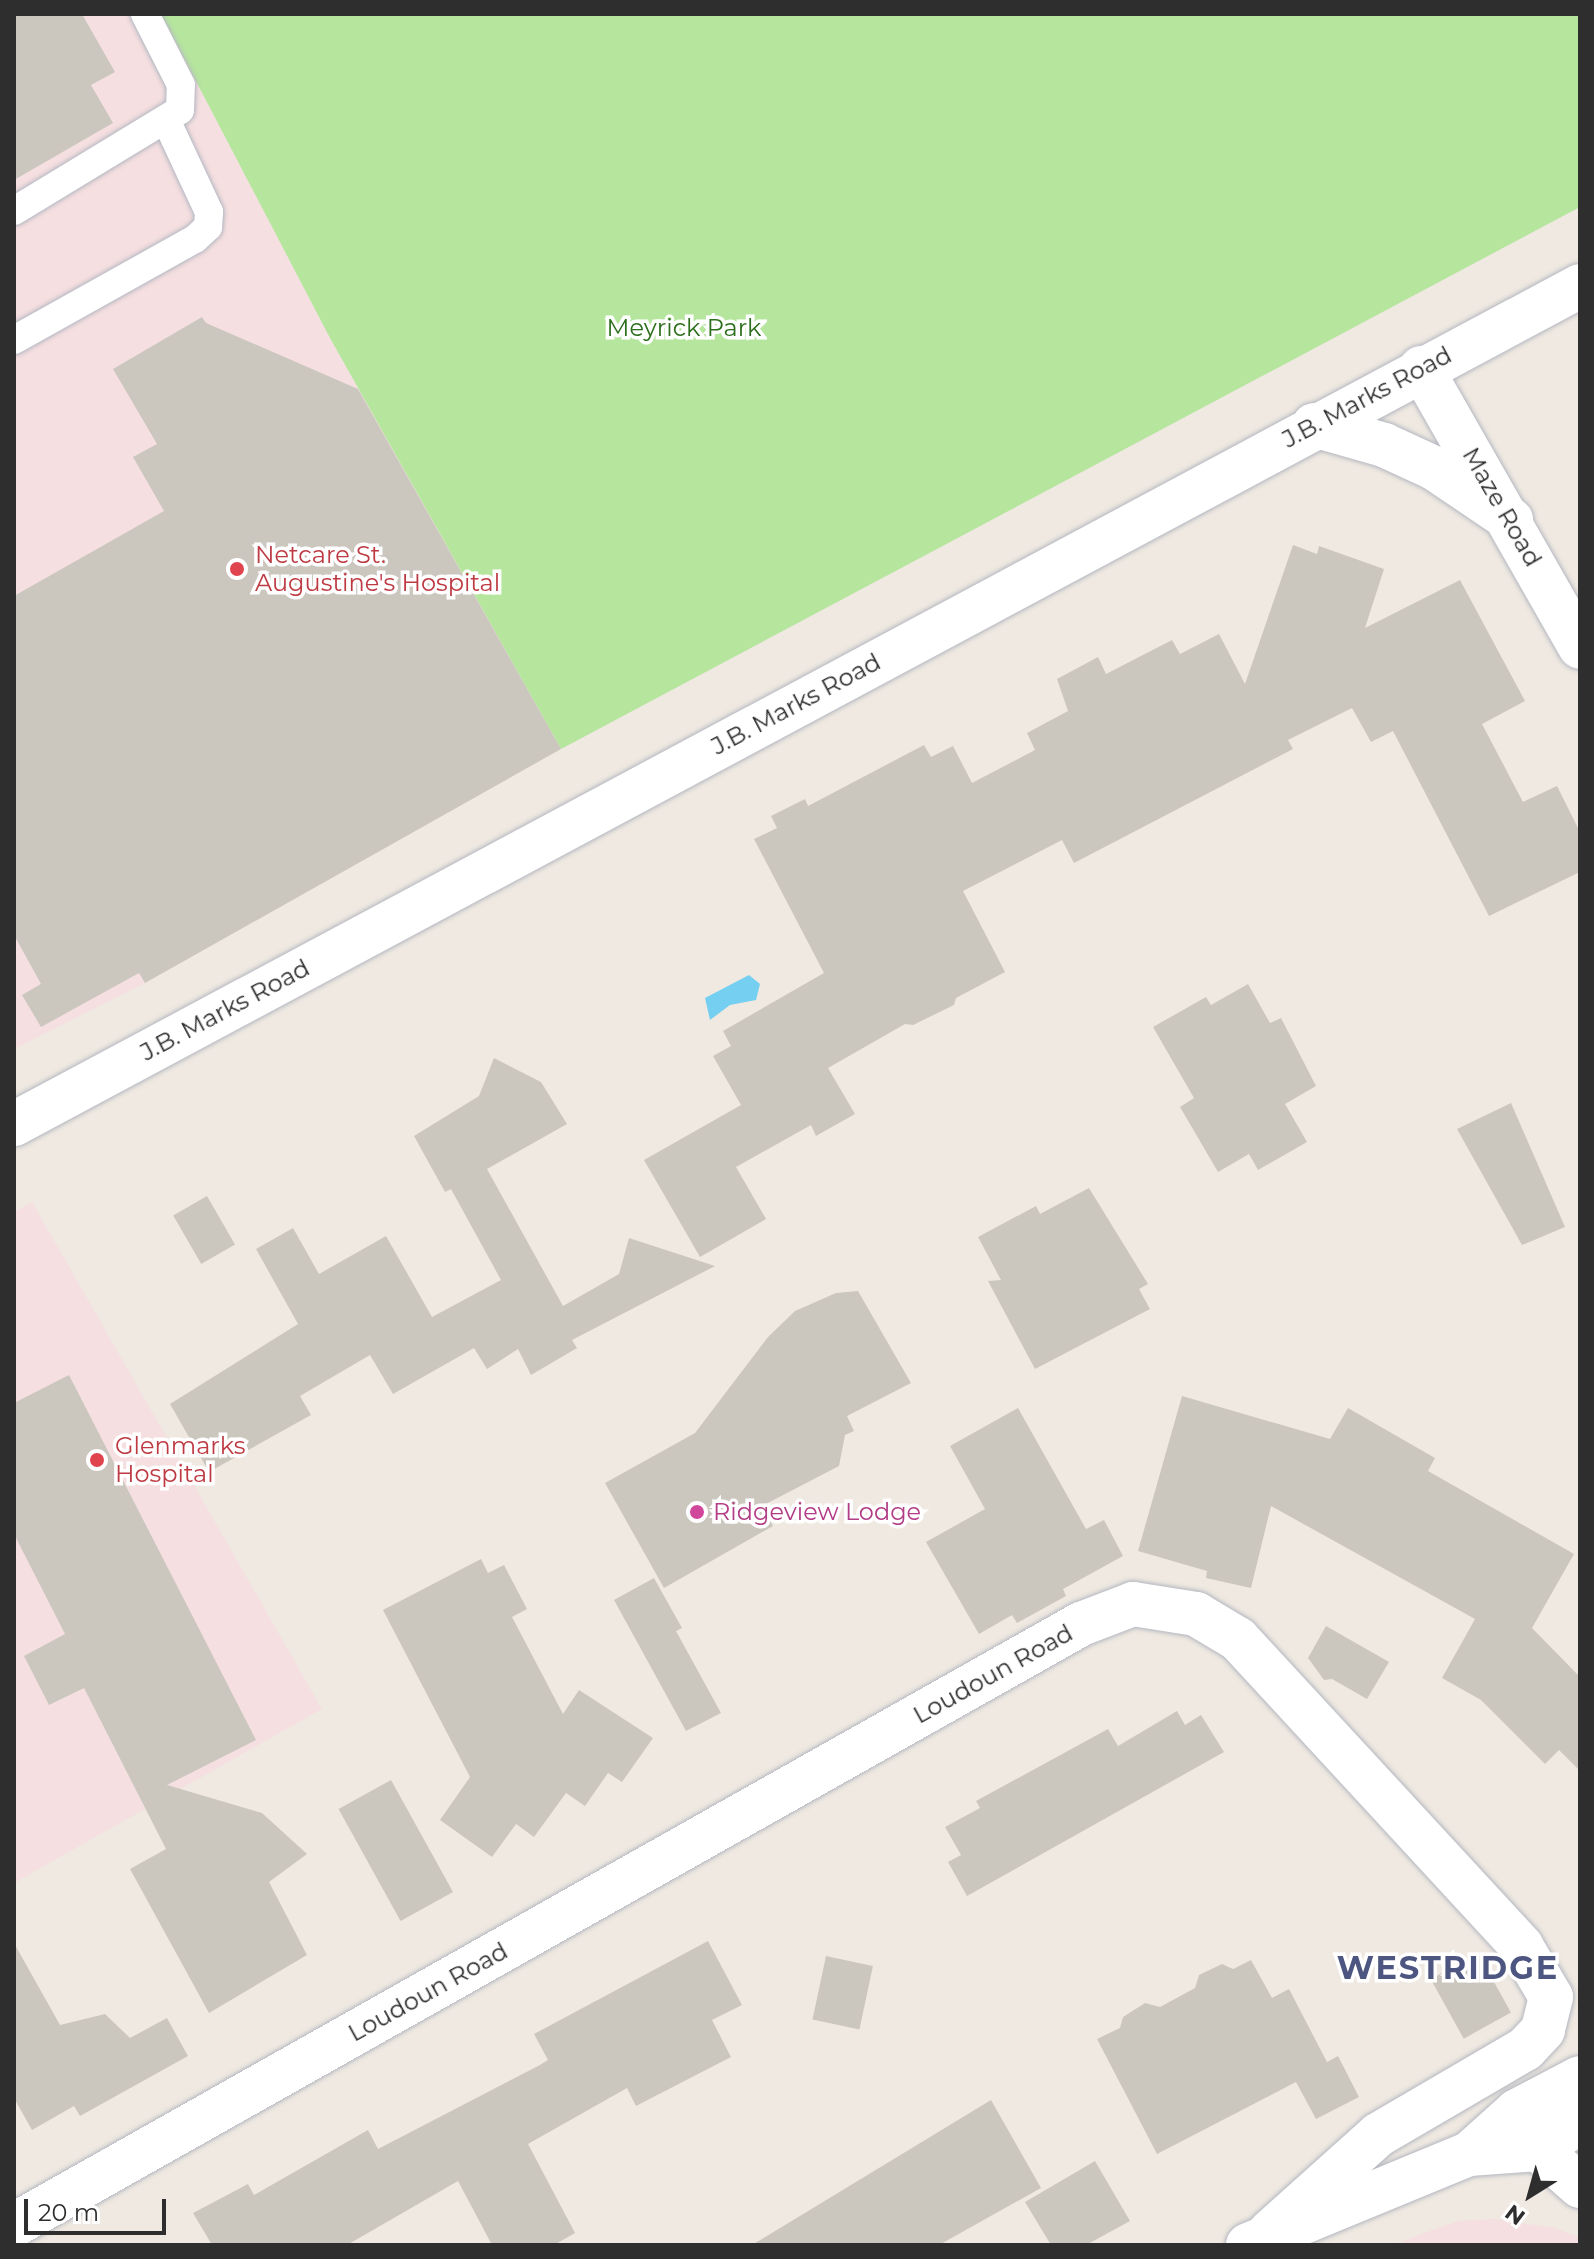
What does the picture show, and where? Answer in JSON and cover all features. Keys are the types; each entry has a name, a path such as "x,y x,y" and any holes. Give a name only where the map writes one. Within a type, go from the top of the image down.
{"street":[{"name":"J.B. Marks Road","path":"14,1124 1314,425 1580,286"},
{"name":"Maze Road","path":"1421,368 1511,520 1580,647"},
{"path":"1314,425 1384,445 1434,468 1511,520"},
{"name":"Loudoun Road","path":"14,2225 1081,1624 1133,1604 1196,1614 1238,1639 1521,1946 1551,1997 1543,2030 1525,2049 1378,2135 1259,2239"},
{"path":"1469,2154 1517,2111 1580,2078"},
{"path":"1517,2111 1538,2149 1580,2186"},
{"path":"1259,2239 1469,2154 1538,2149 1580,2122"}],"lane":[{"path":"14,211 167,122 180,110 183,98 145,14"},
{"path":"14,340 195,239 208,227 209,212 167,122"}],"shaded area":[{"name":"Netcare St. Augustine's Hospital","path":"14,14 161,14 330,338 561,749 145,983 14,1049"},
{"name":"Glenmarks Hospital","path":"32,1202 322,1709 14,1883 14,1212"},
{"path":"1494,2219 1555,2228 1580,2238 1580,2245 1391,2245 1458,2221"}],"green space":[{"name":"Meyrick Park","path":"161,14 1580,14 1580,207 561,749 330,338"}],"water":[{"path":"749,975 760,984 756,1000 730,1005 710,1020 705,998"}],"building":[{"path":"14,14 82,14 115,72 91,85 113,123 14,180"},
{"name":"Netcare St. Augustine's Hospital","path":"202,317 206,323 358,389 561,749 145,983 139,973 41,1027 22,995 41,984 14,935 14,596 164,511 133,457 157,444 113,369"},
{"path":"1293,545 1317,554 1319,546 1384,569 1365,628 1460,580 1525,701 1482,724 1523,802 1557,786 1580,832 1580,872 1489,916 1393,731 1371,742 1352,708 1288,740 1293,749 1074,863 1062,840 963,891 1005,972 956,998 954,1005 913,1025 905,1024 828,1068 855,1114 816,1136 811,1125 736,1167 766,1219 700,1257 644,1160 741,1105 713,1056 731,1046 723,1031 824,973 754,839 777,828 771,816 805,799 808,806 924,745 931,757 953,746 972,783 1035,750 1027,733 1068,711 1057,679 1098,657 1106,674 1172,640 1180,654 1219,634 1245,684"},
{"path":"1248,984 1270,1023 1281,1018 1316,1086 1285,1104 1307,1142 1258,1170 1249,1154 1218,1172 1180,1107 1194,1098 1153,1027 1206,997 1211,1005"},
{"path":"494,1058 541,1082 567,1124 487,1169 563,1306 619,1274 629,1238 715,1266 572,1340 577,1348 531,1375 518,1349 487,1369 474,1348 393,1394 370,1355 300,1396 311,1415 209,1472 170,1404 298,1324 256,1249 293,1228 319,1274 386,1236 432,1317 501,1280 451,1189 445,1192 414,1136 479,1096"},
{"path":"1511,1103 1565,1227 1522,1245 1457,1129"},
{"path":"1089,1188 1148,1284 1139,1289 1150,1309 1035,1369 988,1281 1001,1280 978,1237 1036,1206 1040,1214"},
{"path":"207,1196 235,1244 201,1264 173,1216"},
{"path":"858,1291 911,1383 847,1416 854,1431 845,1435 839,1466 762,1506 773,1526 664,1588 605,1483 695,1433 768,1337 795,1311 836,1293"},
{"path":"69,1375 256,1740 167,1785 262,1813 307,1854 269,1882 307,1955 209,2013 130,1869 166,1849 84,1688 49,1705 24,1656 65,1634 14,1534 14,1403"},
{"path":"1182,1396 1330,1439 1348,1408 1435,1458 1428,1471 1574,1554 1532,1628 1580,1677 1580,1771 1559,1750 1545,1764 1481,1700 1442,1678 1475,1619 1271,1506 1251,1588 1206,1578 1207,1571 1138,1551"},
{"path":"1018,1408 1086,1529 1104,1520 1123,1556 1063,1589 1066,1596 1017,1623 1012,1615 979,1634 926,1542 985,1509 950,1446"},
{"path":"481,1559 488,1573 504,1565 527,1609 512,1617 563,1714 579,1690 653,1738 622,1782 608,1773 585,1806 566,1793 534,1837 516,1824 492,1857 440,1820 470,1777 383,1610"},
{"path":"654,1578 682,1628 676,1631 721,1713 686,1731 614,1600"},
{"path":"1326,1626 1389,1662 1367,1699 1332,1679 1324,1680 1308,1658"},
{"path":"1177,1711 1185,1725 1201,1715 1224,1752 967,1896 948,1862 961,1855 945,1827 980,1808 976,1801 1108,1729 1118,1746"},
{"path":"391,1780 453,1892 401,1921 339,1809"},
{"path":"708,1941 742,2005 712,2020 731,2057 636,2106 627,2088 528,2144 575,2233 554,2245 492,2245 458,2181 347,2245 212,2245 193,2213 248,2184 254,2195 368,2130 378,2149 540,2065 548,2060 534,2034"},
{"path":"14,1943 60,2025 105,2014 130,2038 167,2018 188,2056 80,2116 74,2106 32,2130 14,2098"},
{"path":"1478,1953 1511,2012 1464,2039 1431,1979"},
{"path":"826,1956 873,1966 859,2030 812,2020"},
{"path":"1251,1960 1272,1998 1289,1989 1327,2062 1338,2056 1359,2097 1316,2119 1296,2082 1157,2154 1097,2039 1120,2028 1123,2017 1145,2003 1160,2007 1195,1988 1199,1975 1222,1964 1233,1969"},
{"path":"991,2100 1041,2188 939,2245 752,2245"},
{"path":"1095,2161 1130,2221 1086,2245 1051,2245 1025,2202"}],"place":[{"name":"Netcare St. Augustine's Hospital","path":"237,569"},
{"name":"Glenmarks Hospital","path":"97,1460"},
{"name":"Ridgeview Lodge","path":"697,1512"}],"district":[{"name":"WESTRIDGE","path":"1448,1968"}]}
